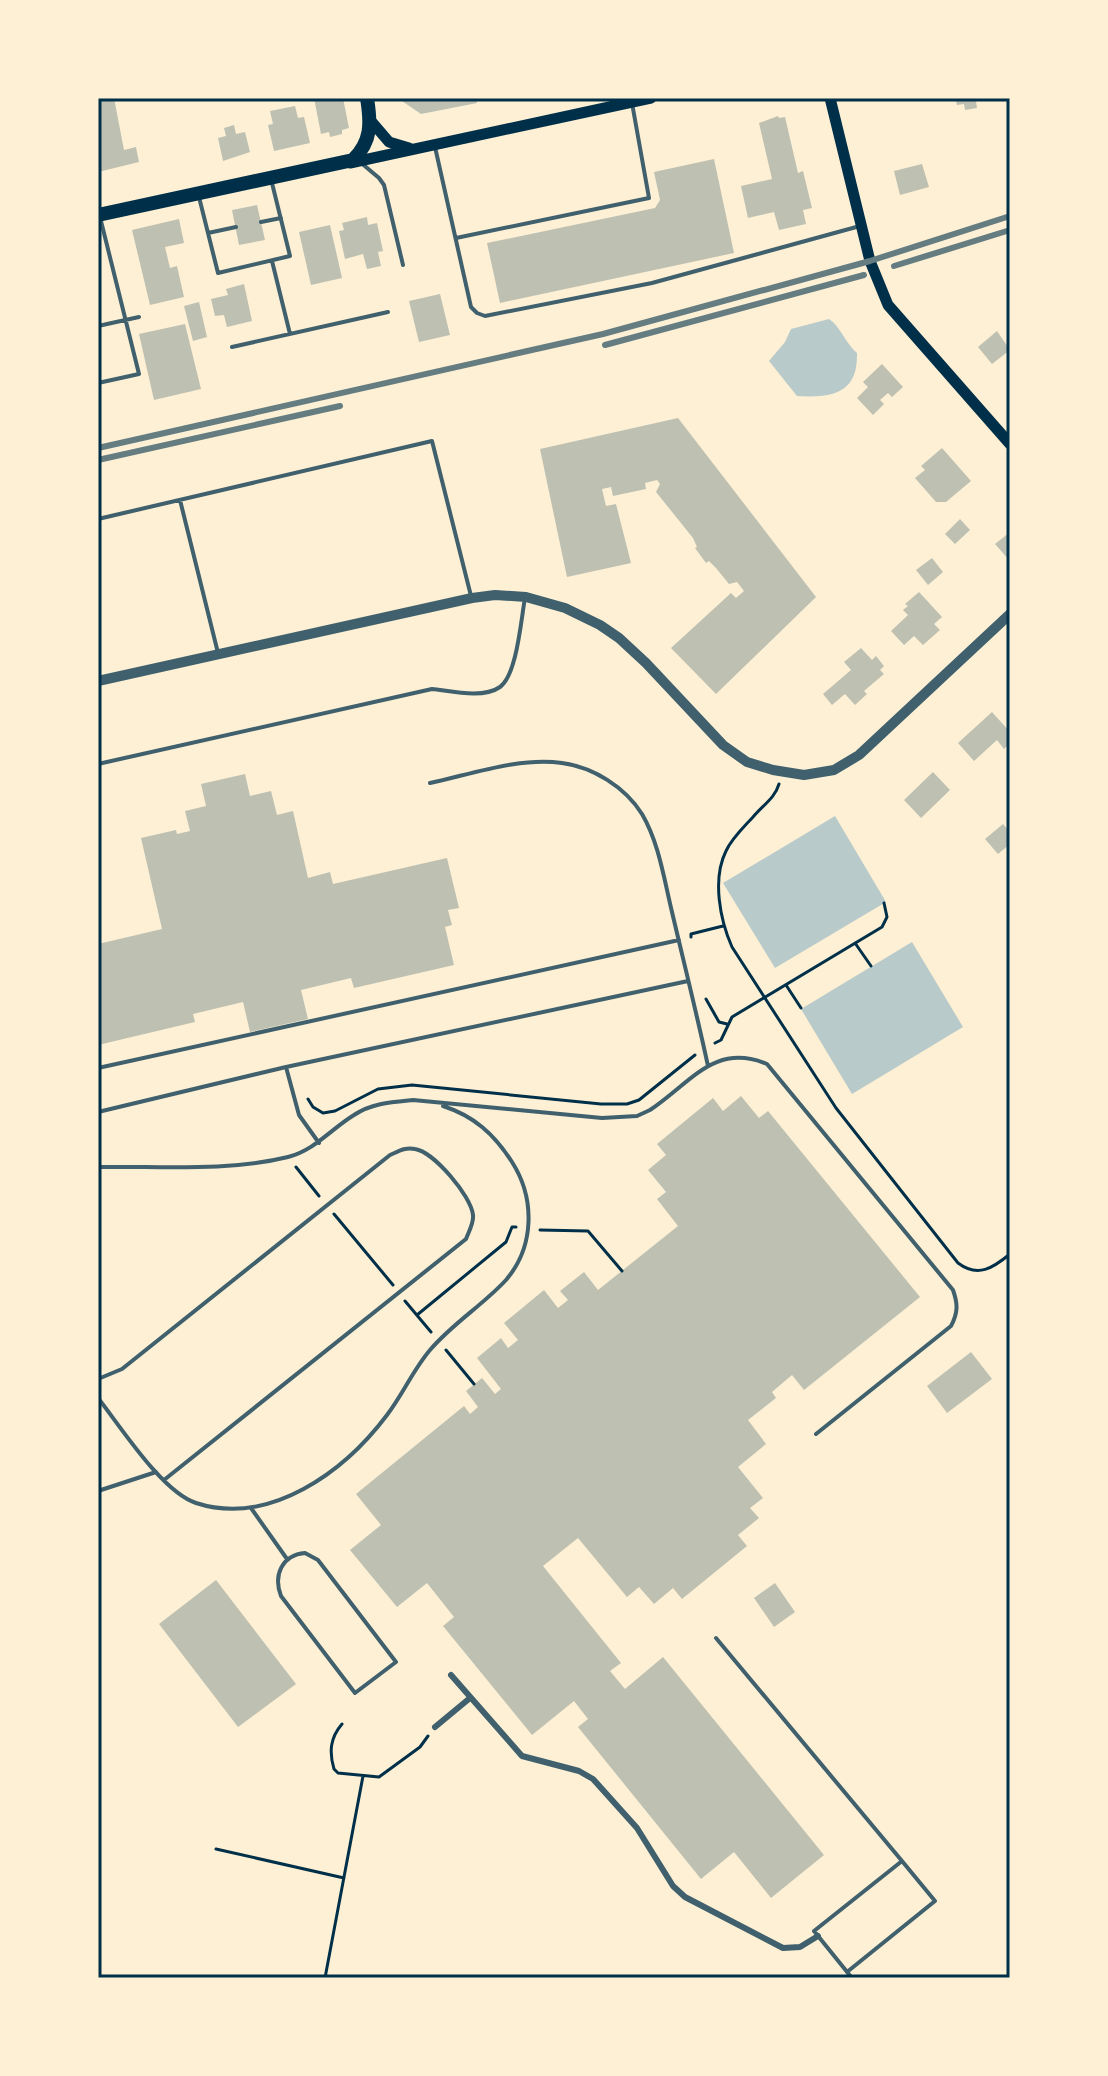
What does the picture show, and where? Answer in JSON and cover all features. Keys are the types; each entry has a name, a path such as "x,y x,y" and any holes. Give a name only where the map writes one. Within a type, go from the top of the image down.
{"highway":[{"path":"99,215 353,160 369,136 371,121 367,98"}],"main road":[{"path":"341,164 651,98"},
{"path":"830,98 870,261 888,305 1010,444"},
{"path":"371,121 389,142 413,149"}],"street":[{"path":"98,681 472,598 495,595 526,597 565,608 610,631 646,663 734,755 759,767 819,774 846,765 1010,614"},
{"path":"451,1675 522,1756 579,1771 593,1779 637,1828 673,1886 685,1897 783,1948 800,1947 818,1936"},
{"path":"435,1727 470,1698"}],"lane":[{"path":"456,238 649,198 632,102"},
{"path":"435,145 471,307 485,316 652,283 861,226"},
{"path":"358,161 384,185 403,265"},
{"path":"199,195 218,273 272,261 290,256 271,179"},
{"path":"98,383 139,374 99,215"},
{"path":"261,222 281,218"},
{"path":"208,233 236,227"},
{"path":"272,261 290,334"},
{"path":"232,347 388,312"},
{"path":"98,326 139,317"},
{"path":"98,519 432,441 472,598"},
{"path":"180,500 218,654"},
{"path":"98,764 432,689 474,692 499,688 510,675 526,597"},
{"path":"430,783 541,761 584,768 627,795 641,813 652,837 708,1066"},
{"path":"98,1068 679,940"},
{"path":"98,1112 286,1067 688,981"},
{"path":"98,1167 239,1164 288,1157 319,1143 367,1108 401,1101 602,1118 637,1116 665,1101 721,1059 751,1057 767,1064 953,1290 957,1304 951,1326 816,1434"},
{"path":"286,1067 299,1115 319,1143"},
{"path":"98,1398 172,1490 212,1508 251,1508 282,1500 336,1467 389,1413 419,1363 438,1341 508,1278 524,1247 530,1216 519,1173 496,1140 478,1122 436,1103"},
{"path":"98,1379 122,1369 390,1155 403,1148 418,1149 433,1157 471,1203 474,1220 466,1239 164,1480"},
{"path":"98,1491 156,1472"},
{"path":"251,1508 287,1559"},
{"path":"305,1553 318,1560 396,1662 355,1693 281,1596 277,1577 287,1559 305,1553"},
{"path":"716,1638 935,1901 847,1972"},
{"path":"852,1978 814,1931 902,1861"}],"path":[{"path":"783,772 776,794 761,807 725,852 720,874 723,926 739,961 836,1108 958,1263 967,1270 981,1271 993,1268 1010,1254"},
{"path":"721,1040 732,1017 885,923 884,903"},
{"path":"694,948 691,934 723,926"},
{"path":"855,943 871,966"},
{"path":"786,985 801,1008"},
{"path":"704,991 719,1022 727,1024"},
{"path":"306,1095 313,1107 323,1113 335,1111 378,1089 412,1085 627,1104 651,1092 687,1060"},
{"path":"288,1157 474,1384"},
{"path":"342,1724 331,1746 334,1769 338,1773 379,1777 422,1744 435,1727"},
{"path":"325,1978 363,1776"},
{"path":"216,1849 344,1878"}],"shaded area":[{"path":"829,319 857,353 853,377 848,385 832,394 797,396 769,361 785,342 791,329"},
{"path":"835,816 886,902 775,968 723,883"},
{"path":"912,942 963,1027 852,1094 801,1009"}],"building":[{"path":"98,98 114,98 124,150 136,147 139,162 98,172"},
{"path":"314,98 343,98 349,128 342,130 342,134 330,137 329,132 321,134"},
{"path":"401,98 476,98 477,103 421,114"},
{"path":"955,98 982,99 976,101 977,108 965,110 964,104 957,105"},
{"path":"295,106 298,118 304,117 310,143 274,151 268,125 273,124 270,111"},
{"path":"778,116 785,117 798,173 803,171 812,208 803,210 806,224 779,230 774,212 748,218 741,186 772,179 759,123"},
{"path":"234,125 236,134 245,132 250,152 223,161 218,138 226,136 224,128"},
{"path":"714,159 734,253 500,303 487,243 655,208 660,200 654,172"},
{"path":"922,164 929,187 900,195 894,171"},
{"path":"257,205 265,240 239,245 232,210"},
{"path":"367,217 368,225 377,223 383,251 378,252 381,266 367,269 363,254 345,259 339,231 344,230 342,223"},
{"path":"179,219 184,243 165,247 170,268 177,266 184,297 150,305 132,230"},
{"path":"330,225 342,278 311,285 299,232"},
{"path":"244,284 252,321 227,327 224,315 215,316 211,299 228,295 226,289"},
{"path":"440,294 450,335 419,342 409,301"},
{"path":"199,302 207,337 193,341 184,306"},
{"path":"185,324 201,389 154,400 139,334"},
{"path":"997,331 1010,350 992,364 978,347"},
{"path":"882,364 903,387 892,397 888,393 880,400 884,404 873,415 857,398 868,387 863,382"},
{"path":"678,418 816,597 716,694 671,648 731,593 736,598 744,591 737,582 729,584 709,561 706,563 695,548 693,538 656,492 660,484 657,480 645,483 646,489 613,496 611,487 602,489 606,506 616,504 631,563 567,577 540,449"},
{"path":"942,448 971,481 946,502 936,502 915,478 925,470 921,466"},
{"path":"960,519 970,530 955,544 945,534"},
{"path":"1010,532 1010,561 995,544"},
{"path":"932,558 943,572 928,585 916,570"},
{"path":"919,592 942,617 934,624 940,630 923,645 914,636 904,645 891,631 908,615 903,610 908,606 905,604"},
{"path":"861,648 872,660 876,656 884,666 880,670 884,674 864,691 867,694 855,705 845,694 832,705 823,694 851,670 844,662"},
{"path":"992,712 1010,732 1010,743 1004,749 997,740 974,761 958,743"},
{"path":"933,772 950,790 921,818 904,800"},
{"path":"245,774 250,796 271,791 277,815 293,811 308,878 330,872 333,884 447,858 459,908 448,910 452,925 445,927 454,965 354,988 351,978 301,990 308,1019 250,1032 243,1002 193,1014 195,1022 98,1045 98,944 162,929 141,838 176,830 177,834 190,831 185,811 206,806 201,784"},
{"path":"1003,824 1010,832 1010,844 998,854 985,839"},
{"path":"741,1096 759,1118 768,1111 920,1297 804,1390 792,1375 772,1392 776,1398 748,1420 766,1444 738,1467 763,1498 750,1508 759,1518 738,1535 747,1546 682,1599 673,1588 654,1604 639,1587 627,1597 578,1538 543,1566 621,1663 610,1671 625,1689 663,1657 824,1855 771,1898 734,1852 701,1879 578,1727 588,1719 574,1701 532,1735 443,1626 454,1617 427,1583 397,1607 350,1550 381,1525 356,1494 464,1406 470,1414 478,1407 466,1391 482,1378 495,1394 501,1389 477,1358 501,1338 508,1348 518,1340 504,1323 544,1290 558,1308 568,1300 560,1291 584,1272 598,1290 678,1226 657,1199 666,1192 648,1170 666,1155 657,1144 713,1098 723,1111"},
{"path":"971,1352 992,1379 947,1413 927,1386"},
{"path":"216,1580 296,1684 238,1727 159,1624"},
{"path":"775,1583 795,1612 774,1627 754,1598"}],"railway":[{"path":"98,448 603,334 870,261 1010,216"},
{"path":"894,266 1010,230"},
{"path":"605,345 864,275"},
{"path":"98,460 340,406"}]}
